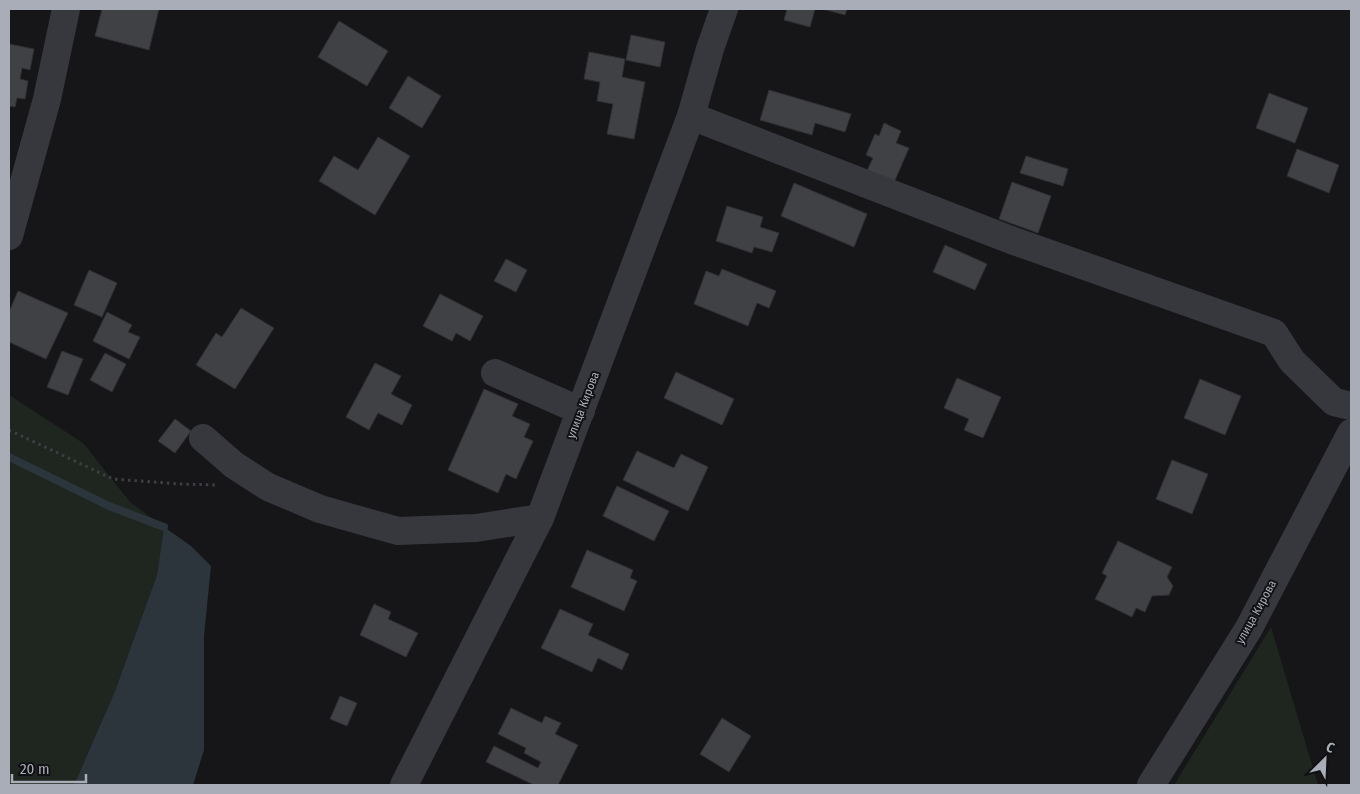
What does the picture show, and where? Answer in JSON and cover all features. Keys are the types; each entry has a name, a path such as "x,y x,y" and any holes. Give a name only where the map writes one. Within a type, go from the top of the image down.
{"street":[{"path":"9,236 47,99 66,9"},
{"name":"улица Кирова","path":"404,785 540,518 691,116 710,49 724,9"},
{"path":"691,116 1011,240 1274,333 1292,362 1334,402 1351,406"},
{"path":"495,373 581,411"},
{"name":"улица Кирова","path":"1151,785 1249,628 1351,433"},
{"path":"203,438 234,465 268,487 320,509 398,531 476,528 540,518"}],"path":[{"path":"9,430 113,479 219,485"}],"shaded area":[{"path":"9,395 83,443 130,502 164,527 157,575 115,691 74,785 9,785"},
{"path":"164,527 191,546 211,566 204,636 204,750 193,785 74,785 115,691 157,575"},
{"path":"1271,627 1318,785 1174,785"}],"building":[{"path":"102,9 159,9 149,50 95,36"},
{"path":"787,9 815,9 810,27 784,20"},
{"path":"823,9 847,9 845,15"},
{"path":"339,21 388,51 367,86 318,57"},
{"path":"631,35 665,42 660,67 626,60"},
{"path":"9,44 34,49 30,70 22,68 20,79 28,81 25,99 17,98 15,107 9,106"},
{"path":"589,52 625,59 622,77 645,82 634,139 607,134 613,104 597,101 600,82 584,79"},
{"path":"408,76 441,96 422,128 389,108"},
{"path":"769,90 851,114 845,132 815,123 812,135 760,120"},
{"path":"1269,93 1308,108 1295,143 1256,128"},
{"path":"884,123 901,131 896,143 909,148 892,187 865,175 873,158 866,155 875,134 879,136"},
{"path":"378,137 410,156 375,215 319,181 334,156 358,170"},
{"path":"1297,149 1339,165 1329,193 1287,176"},
{"path":"1026,156 1068,169 1063,186 1020,173"},
{"path":"1012,182 1051,196 1038,233 999,219"},
{"path":"794,183 867,214 854,247 781,216"},
{"path":"727,206 763,217 760,227 779,233 772,252 754,247 752,253 716,241"},
{"path":"945,245 987,264 975,290 933,272"},
{"path":"506,259 527,270 516,292 494,281"},
{"path":"722,269 776,291 769,308 757,303 748,326 694,304 706,271 719,276"},
{"path":"89,270 117,283 102,317 74,305"},
{"path":"18,291 68,313 46,359 9,342 9,312"},
{"path":"440,294 483,316 470,341 456,333 452,341 423,326"},
{"path":"241,308 274,328 235,389 196,365 216,333 222,337"},
{"path":"107,312 132,325 128,332 140,337 129,359 93,341"},
{"path":"62,351 83,359 68,395 47,387"},
{"path":"105,353 126,364 112,392 90,380"},
{"path":"375,363 401,376 391,394 412,405 402,425 378,413 369,430 346,417"},
{"path":"676,372 734,399 722,425 664,398"},
{"path":"957,378 1001,397 983,438 964,430 969,419 944,408"},
{"path":"1200,379 1241,396 1225,435 1184,418"},
{"path":"484,389 518,404 512,416 530,424 524,437 533,441 516,479 506,474 498,493 448,470"},
{"path":"175,419 191,431 175,453 158,441"},
{"path":"637,451 674,468 681,454 708,467 688,511 623,480"},
{"path":"1172,460 1208,474 1192,514 1156,499"},
{"path":"617,486 669,511 654,541 603,516"},
{"path":"1118,541 1172,567 1167,577 1173,586 1169,595 1152,596 1145,612 1136,608 1132,617 1095,599 1107,576 1102,573"},
{"path":"587,550 633,570 630,578 637,581 624,611 571,587"},
{"path":"374,604 391,612 388,619 418,633 406,657 360,635"},
{"path":"560,609 593,624 588,635 629,654 622,670 598,658 592,672 541,648"},
{"path":"340,696 357,703 347,726 330,719"},
{"path":"511,708 542,723 545,716 561,723 555,734 578,745 558,785 534,785 486,762 494,746 538,768 541,762 524,753 526,748 498,734"},
{"path":"722,718 751,736 729,772 700,754"}],"waterway":[{"path":"9,457 109,506 164,527"}]}
